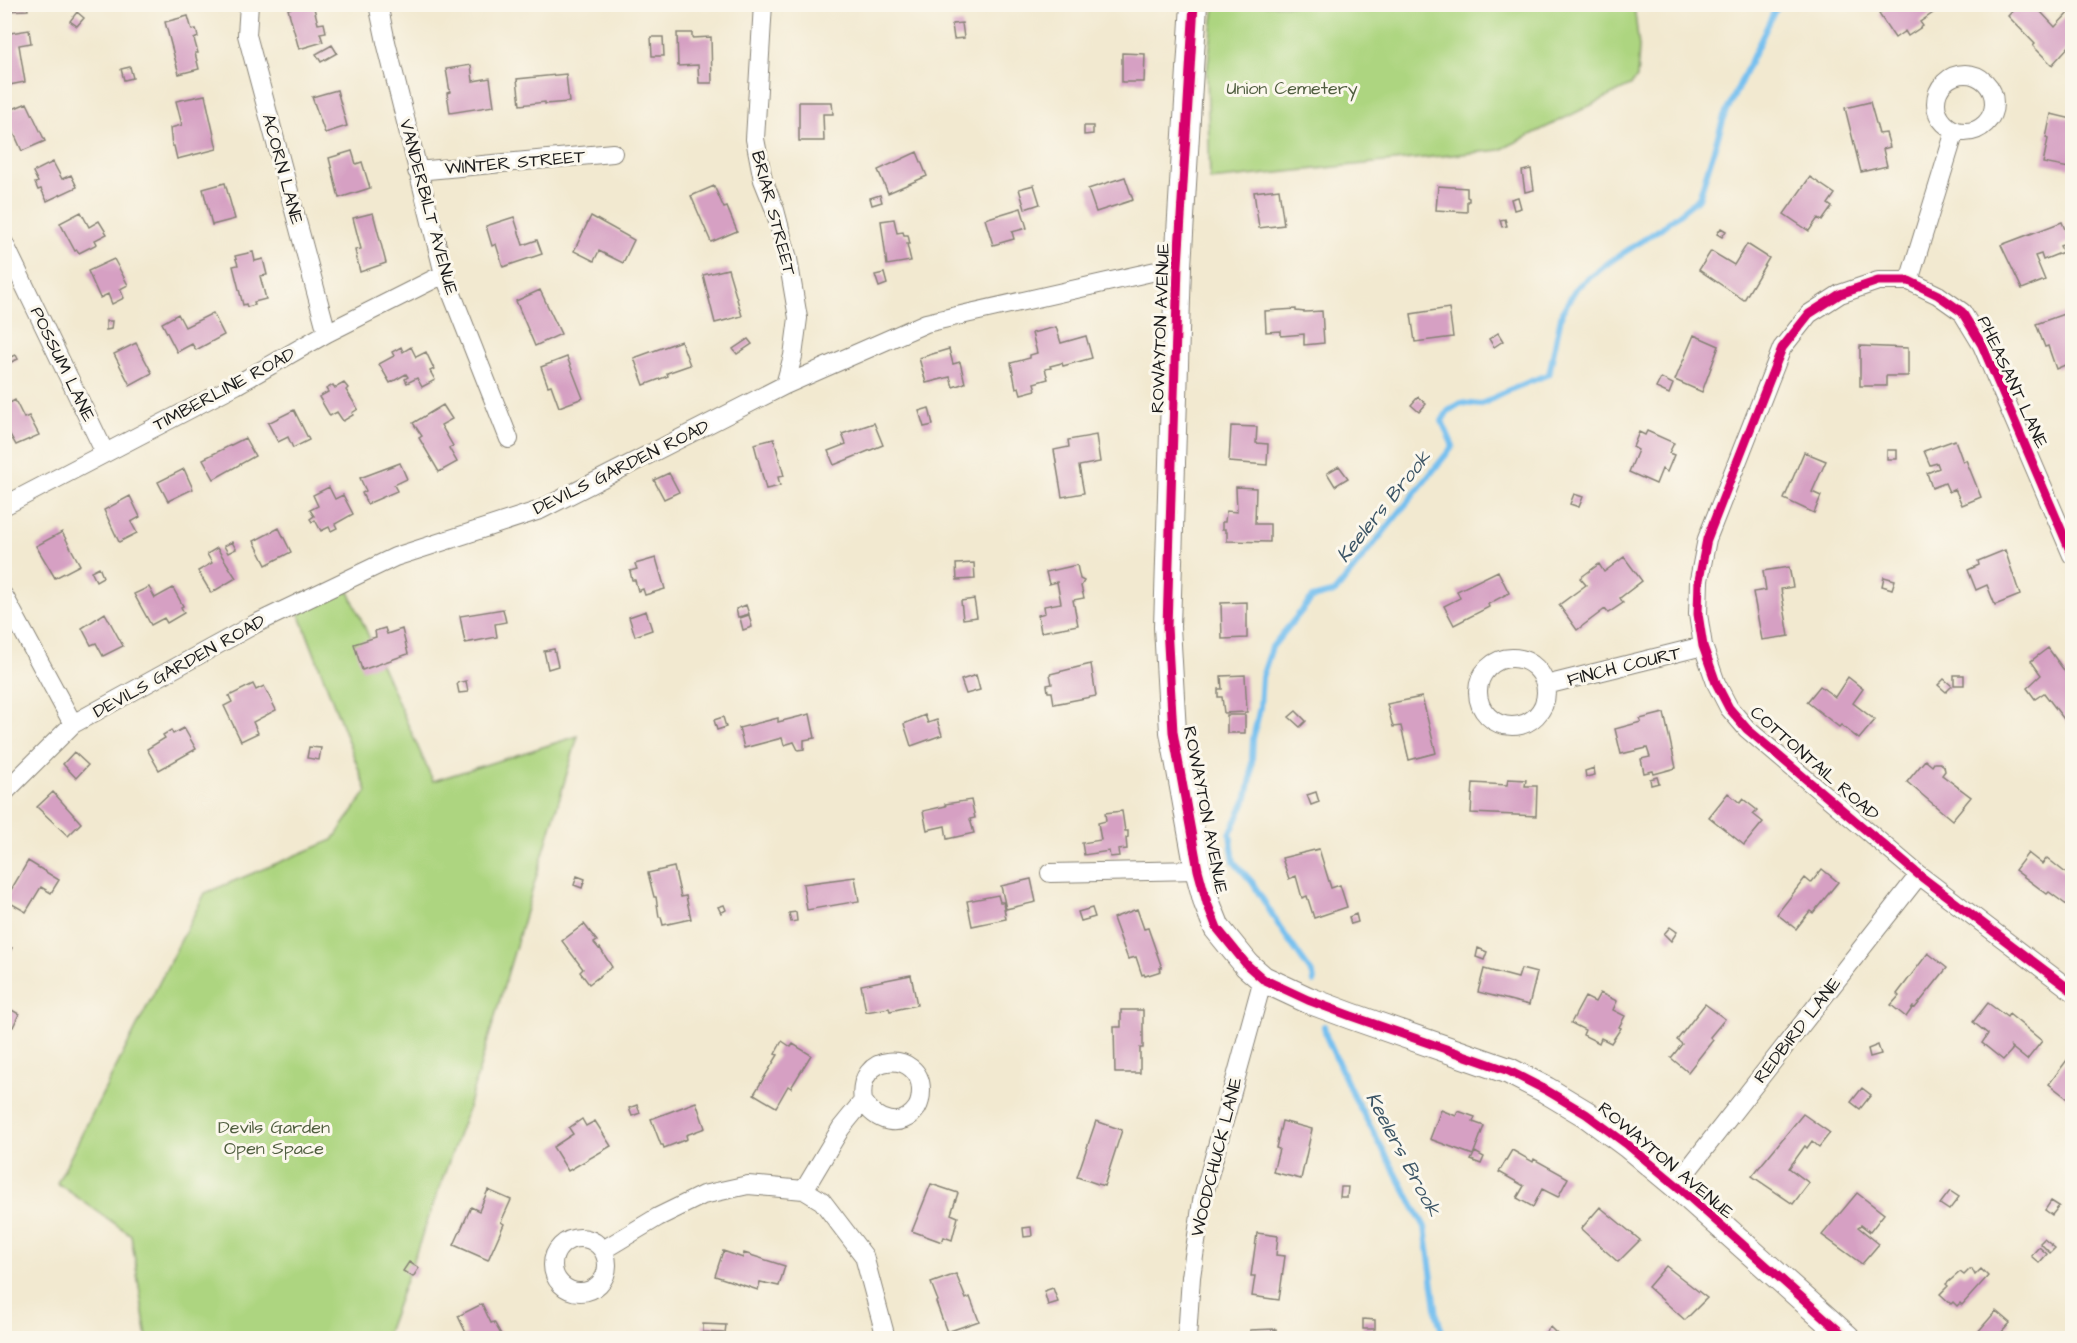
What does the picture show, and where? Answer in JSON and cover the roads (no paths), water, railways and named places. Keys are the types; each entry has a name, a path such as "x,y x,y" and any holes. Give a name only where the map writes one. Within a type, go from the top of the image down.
{"street":[{"name":"ACORN LANE","path":"249,4 247,35 327,333"},
{"name":"VANDERBILT AVENUE","path":"378,4 444,274 510,439"},
{"name":"BRIAR STREET","path":"763,4 755,139 763,180 775,210 788,259 798,318 793,356 785,385"},
{"name":"ROWAYTON AVENUE","path":"1194,4 1178,266 1167,627 1173,732 1198,870 1216,928 1247,965 1263,978 1308,1000 1482,1061 1546,1090 1586,1114 1676,1185 1847,1338"},
{"path":"1909,281 1955,130"},
{"name":"WINTER STREET","path":"417,171 613,153"},
{"name":"POSSUM LANE","path":"4,243 105,453"},
{"name":"DEVILS GARDEN ROAD","path":"4,793 73,724 255,624 394,557 540,510 785,385 926,323 1178,266"},
{"name":"TIMBERLINE ROAD","path":"4,506 236,385 327,333 444,274"},
{"name":"COTTONTAIL ROAD","path":"1909,281 1878,281 1840,294 1809,314 1782,348 1707,540 1698,614 1703,646 1716,683 1730,708 1747,729 1919,875 2073,991"},
{"name":"PHEASANT LANE","path":"1909,281 1938,295 1962,312 1983,345 2073,555"},
{"path":"4,596 73,724"},
{"name":"FINCH COURT","path":"1546,685 1703,646"},
{"path":"1050,873 1198,870"},
{"name":"REDBIRD LANE","path":"1676,1185 1919,875"},
{"name":"WOODCHUCK LANE","path":"1187,1338 1192,1267 1202,1201 1263,978"},
{"path":"804,1190 841,1128 863,1101"},
{"path":"603,1250 658,1217 703,1195 748,1185 804,1190 822,1201 864,1256 886,1338"}],"waterway":[{"name":"Keelers Brook","path":"1314,982 1313,975 1252,882 1234,862 1230,834 1247,797 1262,677 1272,647 1312,598 1335,592 1453,446 1442,421 1448,411 1461,403 1480,405 1549,374 1562,312 1577,287 1611,261 1660,229 1699,198 1724,117 1774,12 1781,4"},
{"name":"Keelers Brook","path":"1324,1026 1326,1036 1351,1091 1425,1227 1437,1315 1444,1338"}],"park label":[{"name":"Union Cemetery","path":"1292,88"},
{"name":"Devils Garden Open Space","path":"274,1137"}]}
